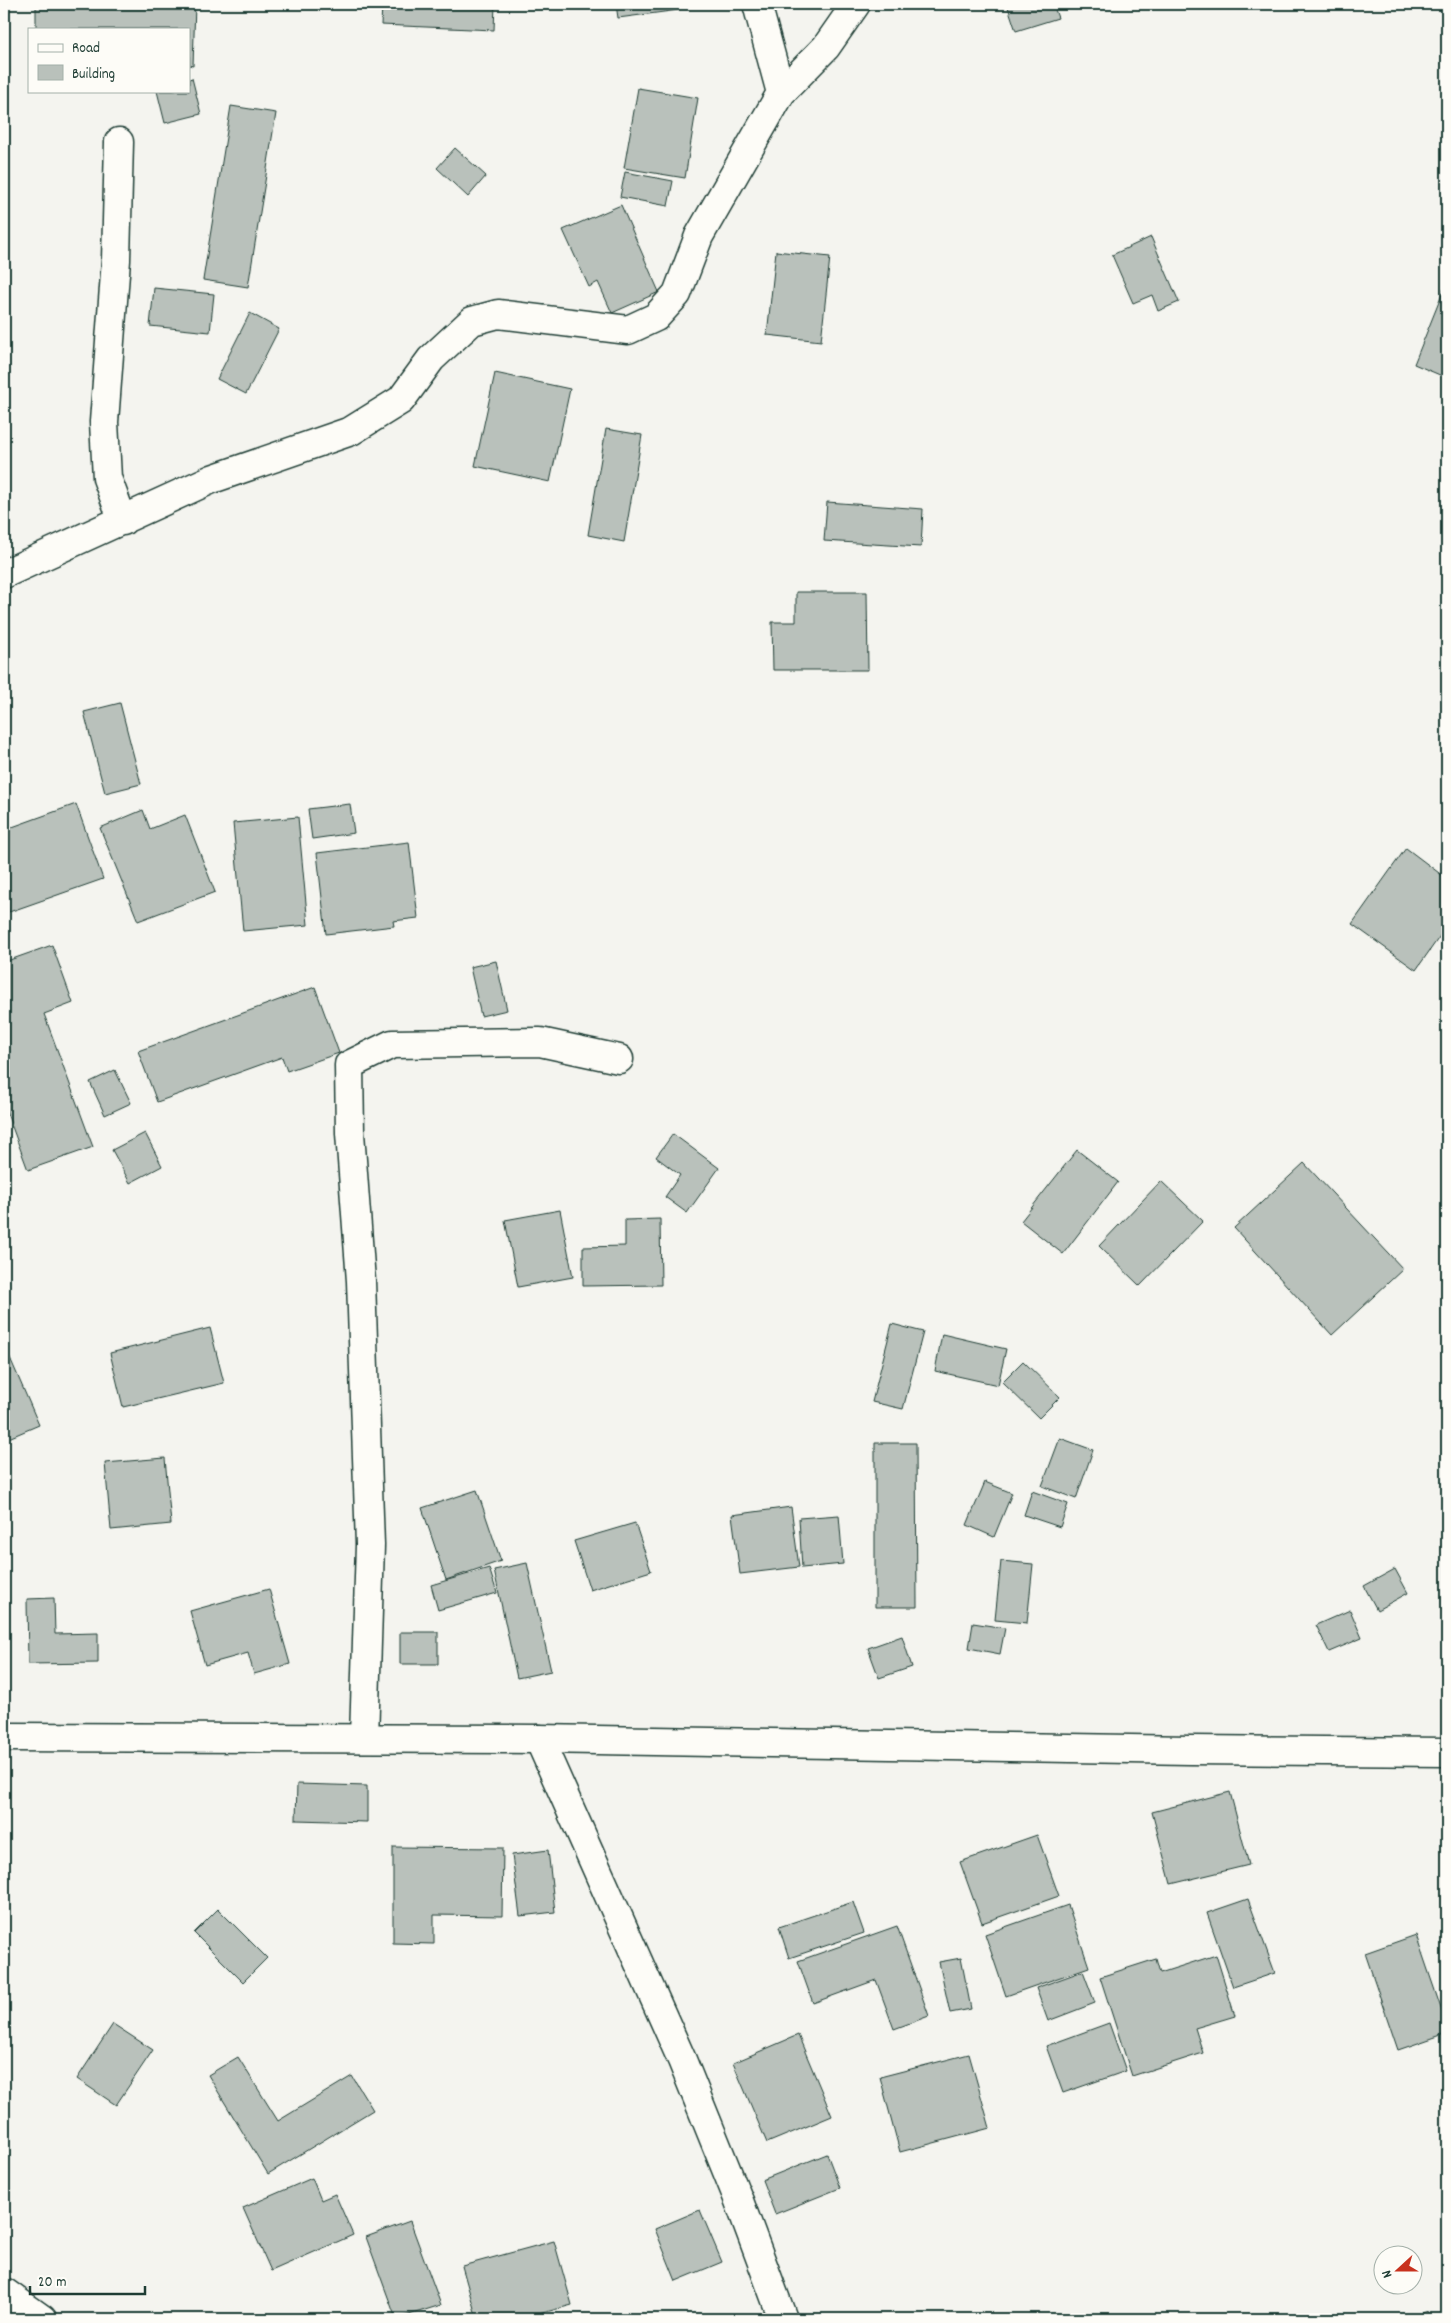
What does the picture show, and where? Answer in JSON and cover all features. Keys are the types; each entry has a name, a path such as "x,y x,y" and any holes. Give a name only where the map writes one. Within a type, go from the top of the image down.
{"street":[{"path":"757,4 781,93"},
{"path":"4,574 212,480 351,431 401,400 431,359 472,321 498,314 628,330 656,317 677,294 699,236 781,93 826,47 856,4"},
{"path":"119,142 116,260 104,422 107,478 123,521"},
{"path":"364,1738 370,1545 361,1281 350,1133 349,1065 392,1044 540,1042 619,1059"},
{"path":"4,1737 539,1739 1190,1750 1447,1752"},
{"path":"539,1739 682,2060 742,2209 783,2319"},
{"path":"4,2292 42,2319"}],"building":[{"path":"36,4 195,4 193,66 190,65 190,28 36,28"},
{"path":"382,4 495,4 494,30 381,25"},
{"path":"616,4 678,4 679,10 618,18"},
{"path":"1007,4 1053,4 1058,18 1016,31"},
{"path":"192,78 201,114 165,123 157,92 190,92 190,79"},
{"path":"638,88 698,98 685,178 624,168"},
{"path":"231,106 276,113 248,287 203,280"},
{"path":"455,148 486,176 468,197 437,168"},
{"path":"625,172 673,181 668,206 620,197"},
{"path":"621,205 659,292 612,313 598,282 589,287 563,230"},
{"path":"1151,237 1179,302 1158,311 1152,295 1133,303 1112,255"},
{"path":"776,251 830,257 821,341 767,335"},
{"path":"1445,287 1447,288 1447,378 1414,364"},
{"path":"154,288 214,294 210,332 150,326"},
{"path":"250,313 279,329 246,394 217,379"},
{"path":"495,373 570,389 550,482 475,466"},
{"path":"606,429 642,435 624,542 588,535"},
{"path":"827,502 923,509 921,547 824,541"},
{"path":"796,592 867,592 868,670 773,670 772,622 796,622"},
{"path":"120,703 141,784 105,793 84,712"},
{"path":"76,804 103,879 9,912 4,898 4,830"},
{"path":"350,804 354,833 312,839 308,809"},
{"path":"143,810 150,829 185,815 215,892 138,921 100,828"},
{"path":"298,817 308,925 243,931 233,823"},
{"path":"409,842 418,918 393,921 394,926 326,934 317,853"},
{"path":"1406,848 1447,879 1447,926 1416,970 1352,924"},
{"path":"52,945 73,1003 44,1014 93,1147 28,1170 4,1105 4,962"},
{"path":"496,961 507,1010 481,1016 470,967"},
{"path":"315,987 339,1053 287,1071 282,1057 157,1102 138,1051"},
{"path":"115,1070 131,1103 105,1115 90,1082"},
{"path":"145,1133 162,1166 130,1183 112,1150"},
{"path":"673,1134 719,1168 687,1213 665,1197 680,1175 656,1157"},
{"path":"1077,1150 1118,1182 1063,1254 1021,1221"},
{"path":"1304,1163 1403,1269 1332,1335 1234,1228"},
{"path":"1161,1181 1203,1221 1140,1286 1099,1246"},
{"path":"560,1210 573,1277 518,1287 505,1220"},
{"path":"660,1219 661,1285 583,1286 583,1247 625,1246 625,1220"},
{"path":"892,1324 923,1332 903,1409 872,1402"},
{"path":"210,1328 224,1383 123,1407 110,1353"},
{"path":"942,1334 1006,1349 998,1385 935,1371"},
{"path":"4,1344 39,1425 4,1440"},
{"path":"1023,1361 1060,1397 1039,1418 1002,1382"},
{"path":"1060,1438 1093,1450 1076,1499 1042,1486"},
{"path":"875,1443 916,1443 917,1607 875,1607"},
{"path":"165,1458 171,1524 111,1530 105,1463"},
{"path":"985,1482 1012,1493 994,1537 967,1525"},
{"path":"477,1490 501,1561 446,1580 422,1508"},
{"path":"1032,1491 1068,1504 1060,1527 1024,1515"},
{"path":"791,1507 799,1567 740,1574 732,1515"},
{"path":"839,1515 843,1564 802,1568 799,1518"},
{"path":"635,1523 651,1571 590,1590 574,1541"},
{"path":"1001,1561 1033,1564 1027,1623 995,1620"},
{"path":"527,1563 551,1671 517,1678 494,1570"},
{"path":"489,1568 497,1593 438,1610 431,1585"},
{"path":"1395,1569 1408,1593 1377,1610 1364,1586"},
{"path":"269,1589 290,1664 254,1674 248,1653 205,1665 190,1611"},
{"path":"54,1598 55,1634 98,1633 98,1663 28,1664 27,1599"},
{"path":"1350,1610 1362,1638 1329,1652 1316,1625"},
{"path":"973,1623 1005,1628 1000,1654 969,1648"},
{"path":"400,1632 438,1632 438,1664 400,1664"},
{"path":"902,1636 912,1667 879,1678 868,1648"},
{"path":"297,1784 367,1786 367,1822 296,1820"},
{"path":"1230,1792 1249,1865 1171,1884 1152,1812"},
{"path":"1037,1835 1059,1896 982,1923 960,1862"},
{"path":"393,1847 503,1848 502,1916 434,1915 434,1944 393,1943"},
{"path":"548,1850 555,1912 520,1916 512,1855"},
{"path":"1248,1899 1275,1973 1233,1987 1207,1913"},
{"path":"853,1902 864,1933 789,1958 779,1927"},
{"path":"1068,1905 1089,1967 1006,1996 985,1934"},
{"path":"218,1909 267,1958 243,1982 194,1933"},
{"path":"897,1926 929,2016 894,2029 876,1980 813,2003 798,1961"},
{"path":"1416,1935 1447,2026 1447,2033 1398,2050 1365,1953"},
{"path":"1216,1955 1235,2016 1195,2028 1203,2053 1132,2076 1100,1977 1156,1959 1160,1973"},
{"path":"961,1958 971,2009 950,2013 939,1962"},
{"path":"1083,1971 1095,2003 1048,2021 1036,1988"},
{"path":"1109,2023 1126,2071 1063,2093 1046,2046"},
{"path":"113,2024 153,2050 116,2105 77,2079"},
{"path":"798,2035 832,2116 767,2143 733,2063"},
{"path":"969,2054 990,2128 900,2152 880,2077"},
{"path":"238,2057 278,2121 352,2076 373,2110 268,2174 208,2075"},
{"path":"827,2154 840,2188 775,2214 762,2180"},
{"path":"312,2178 321,2200 335,2194 353,2235 271,2271 243,2208"},
{"path":"700,2210 722,2262 676,2281 655,2229"},
{"path":"410,2221 441,2305 396,2319 366,2237"},
{"path":"554,2241 572,2305 520,2319 477,2319 462,2266"},
{"path":"1427,2311 1430,2319 1404,2319"}]}
